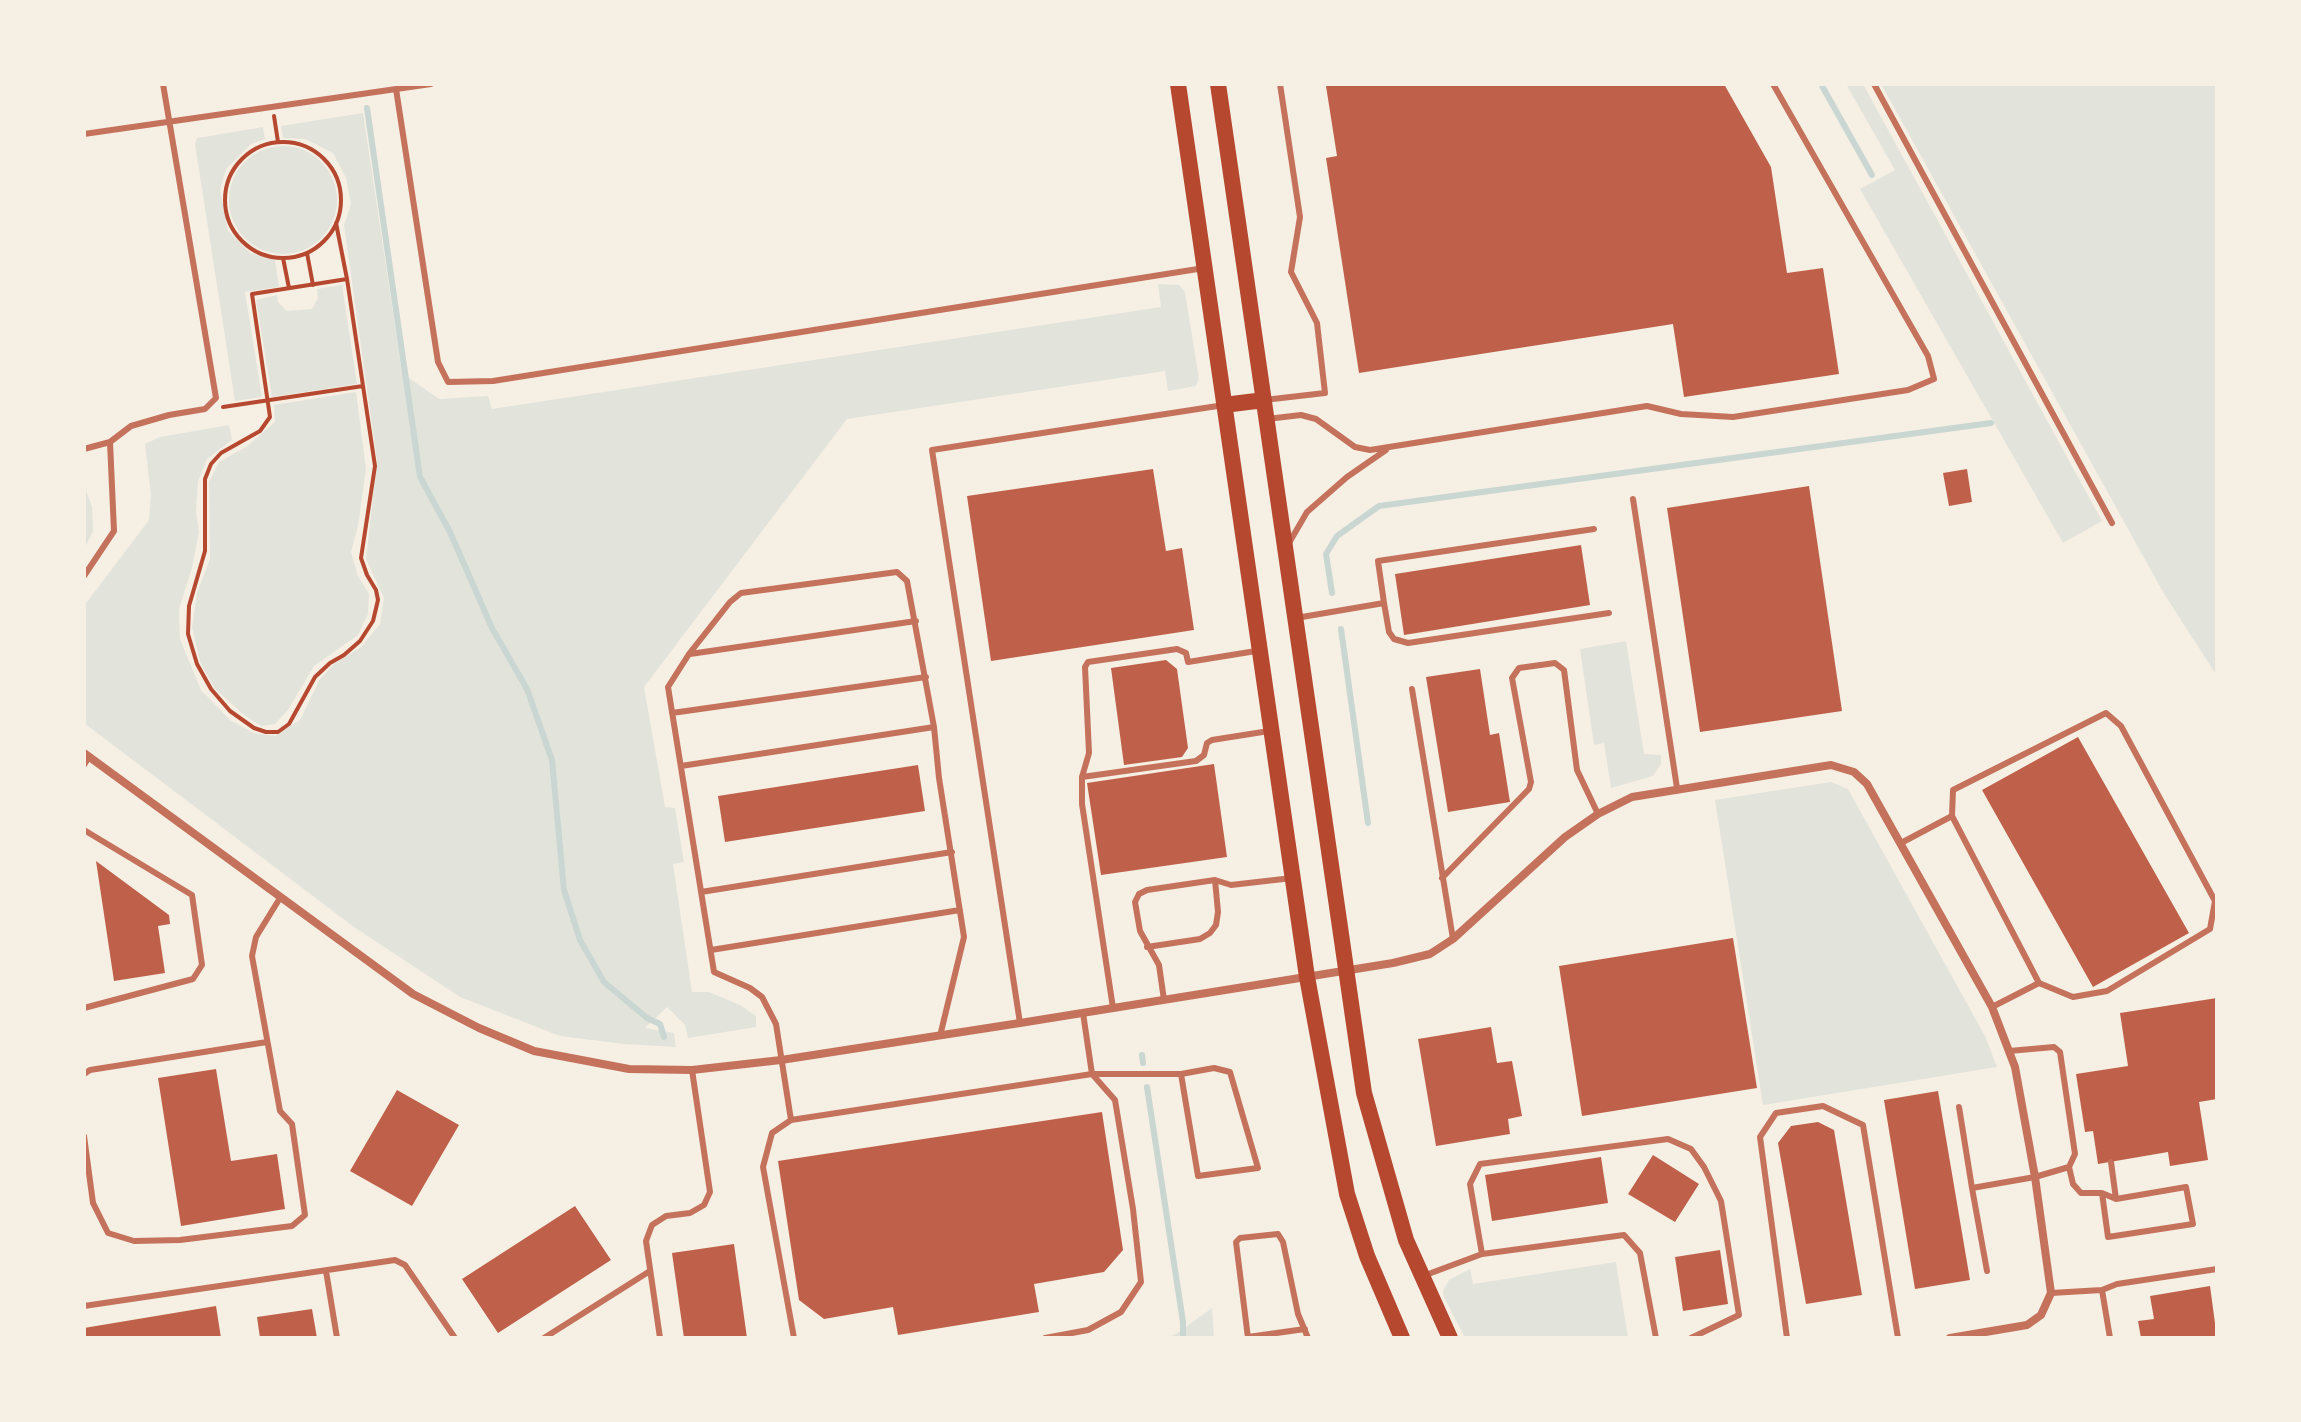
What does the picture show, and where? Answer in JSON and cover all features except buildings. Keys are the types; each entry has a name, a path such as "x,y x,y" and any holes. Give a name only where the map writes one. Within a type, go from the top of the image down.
{"main road":[{"path":"1178,84 1307,977 1347,1194 1367,1256 1402,1338"},
{"path":"1218,84 1364,1093 1406,1240 1450,1338"},
{"path":"1224,405 1264,400"}],"street":[{"path":"86,759 413,994 479,1028 520,1046 580,1062 629,1069 692,1070 940,1036 1347,971 1430,954 1453,939 1565,837 1598,814 1632,797 1831,765 1854,772 1867,784 1992,1007 2015,1067 2035,1177 2051,1293 2041,1315 2027,1325 1988,1335 1950,1338"}],"lane":[{"path":"84,449 110,442 131,426 205,409 216,398 163,84"},
{"path":"84,134 431,84"},
{"path":"1264,400 1325,393 1317,323 1291,272 1300,217 1280,84"},
{"path":"1267,419 1301,415 1316,419 1355,447 1370,450 1647,406 1681,414 1733,417 1908,390 1934,379 1928,356 1773,84"},
{"path":"1874,84 2112,523"},
{"path":"396,89 438,362 448,382 501,380 1204,268"},
{"path":"1020,1023 932,450 1224,405"},
{"path":"84,576 114,531 110,442"},
{"path":"1286,548 1307,512 1347,477 1389,447"},
{"path":"1633,499 1677,788"},
{"path":"1594,529 1378,561 1389,632 1394,639 1408,643 1609,613"},
{"path":"791,1120 776,1024 762,997 750,988 714,972 668,687 689,654 730,602 741,593 897,572 907,581 926,677 964,937 940,1036"},
{"path":"1296,618 1384,603"},
{"path":"689,654 916,621"},
{"path":"1113,1008 1082,804 1082,777 1089,753 1084,672 1088,662 1177,649 1186,653 1188,661 1259,650"},
{"path":"1442,878 1529,789 1531,782 1512,678 1519,668 1555,663 1564,670 1577,770 1598,814"},
{"path":"672,713 926,677"},
{"path":"1412,689 1453,939"},
{"path":"2106,713 2121,726 2215,901 2210,929 2107,991 2073,997 2039,983 1952,816 1953,790 2106,713"},
{"path":"681,766 934,727"},
{"path":"1082,777 1196,761 1204,755 1207,743 1212,740 1270,731"},
{"path":"1901,843 1952,816"},
{"path":"84,830 192,895 202,965 193,979 84,1008"},
{"path":"701,892 952,852"},
{"path":"1164,1000 1159,965 1140,931 1135,902 1139,894 1147,890 1215,880 1231,885 1292,878"},
{"path":"1147,947 1200,939 1210,933 1216,925 1218,912 1215,880"},
{"path":"84,1136 93,1203 108,1233 134,1241 180,1240 292,1226 305,1215 292,1124 280,1111 252,956 256,937 280,898"},
{"path":"711,950 960,910"},
{"path":"1992,1007 2039,983"},
{"path":"1045,1338 1088,1330 1121,1312 1141,1282 1133,1209 1115,1100 1092,1074 1083,1013"},
{"path":"84,1074 90,1070 267,1042"},
{"path":"2009,1051 2054,1047 2060,1052 2075,1154 2069,1167 2073,1184 2081,1193 2102,1193 2116,1199 2186,1187 2193,1224 2108,1237 2102,1193"},
{"path":"794,1338 763,1167 772,1133 791,1120 1092,1074 1181,1074 1214,1068 1230,1072 1258,1168 1198,1176 1181,1074"},
{"path":"660,1338 646,1241 652,1225 666,1216 690,1213 704,1205 710,1192 692,1070"},
{"path":"1787,1338 1760,1137 1776,1113 1823,1106 1863,1125 1898,1338"},
{"path":"1959,1107 1987,1271"},
{"path":"1482,1254 1470,1184 1480,1164 1668,1139 1691,1149 1721,1201 1739,1315 1691,1338"},
{"path":"2111,1162 2116,1199"},
{"path":"1972,1188 2035,1177 2069,1167"},
{"path":"1305,1329 1248,1338 1236,1242 1240,1238 1278,1234 1283,1242 1298,1314 1305,1329 1308,1338"},
{"path":"1423,1276 1482,1254 1624,1235 1640,1253 1656,1338"},
{"path":"84,1306 395,1260 405,1265 455,1338"},
{"path":"2051,1293 2102,1290 2117,1284 2217,1269"},
{"path":"326,1271 337,1338"},
{"path":"544,1338 650,1271"},
{"path":"2102,1290 2110,1338"}],"path":[{"path":"273,106 278,142"},
{"path":"278,142 295,143 325,159 335,173 341,189 341,207 336,223 329,236 307,253 283,258 266,255 243,241 228,220 225,202 227,185 234,169 246,155 261,146 278,142"},
{"path":"336,223 347,279 375,466 361,558 378,600 373,621 360,641 315,677 289,724 278,732 266,732 254,728 230,711 211,689 197,664 188,634 189,606 205,551 205,479 211,464 221,453 260,431 270,417 252,294 347,279"},
{"path":"307,253 313,285"},
{"path":"283,258 289,288"},
{"path":"205,409 363,386"}],"shaded area":[{"path":"1846,84 1863,84 2102,521 2063,543 1860,189 1895,170"},
{"path":"1881,84 2217,84 2217,676 2163,592"},
{"path":"363,113 402,373 439,399 488,396 492,409 1161,307 1158,284 1179,285 1185,292 1199,379 1196,386 1168,391 1165,371 847,419 644,687 665,807 675,808 684,862 673,864 692,992 709,992 740,1005 756,1016 756,1027 688,1038 685,1025 667,1007 645,1028 674,1033 676,1047 624,1044 560,1036 460,997 354,927 84,723 84,606 149,520 151,495 145,444 160,437 229,425 232,440 207,459 198,481 196,511 199,532 179,609 180,639 201,690 230,720 254,733 275,736 300,720 320,679 334,664 361,647 380,624 384,598 366,559 377,461 344,225 351,204 346,178 333,153 305,139 283,138 281,126"},
{"path":"263,127 265,139 251,144 226,169 220,190 228,231 250,253 275,260 279,287 245,292 262,397 235,401 195,144 197,138"},
{"path":"283,146 304,150 321,162 333,179 337,200 333,221 321,238 304,250 283,254 262,250 245,238 233,221 229,200 233,179 245,162 262,150"},
{"path":"342,285 357,384 272,397 256,300 277,295 278,302 287,311 312,309 318,298 317,289"},
{"path":"356,392 366,469 351,552 358,576 369,594 368,614 358,635 314,666 288,710 275,724 261,726 215,689 200,662 192,627 197,593 210,559 209,482 219,462 246,447 275,422 274,405"},
{"path":"84,485 92,507 93,531 84,550"},
{"path":"1626,641 1644,754 1661,755 1661,764 1653,776 1611,788 1604,743 1594,745 1580,649"},
{"path":"1831,782 1848,789 1985,1036 1997,1067 1763,1105 1715,800"},
{"path":"1616,1262 1628,1338 1465,1338 1444,1297 1443,1291 1449,1280 1470,1269 1473,1284"},
{"path":"1212,1308 1214,1338 1165,1338 1176,1334"}],"waterway":[{"path":"1821,84 1872,175"},
{"path":"367,108 420,477 450,532 492,628 527,689 552,760 564,890 580,940 604,982 647,1018 660,1024 664,1037"},
{"path":"1332,593 1326,554 1337,536 1379,506 1991,423"},
{"path":"1341,629 1368,823"},
{"path":"1142,1055 1143,1063"},
{"path":"1147,1087 1183,1338"}]}
